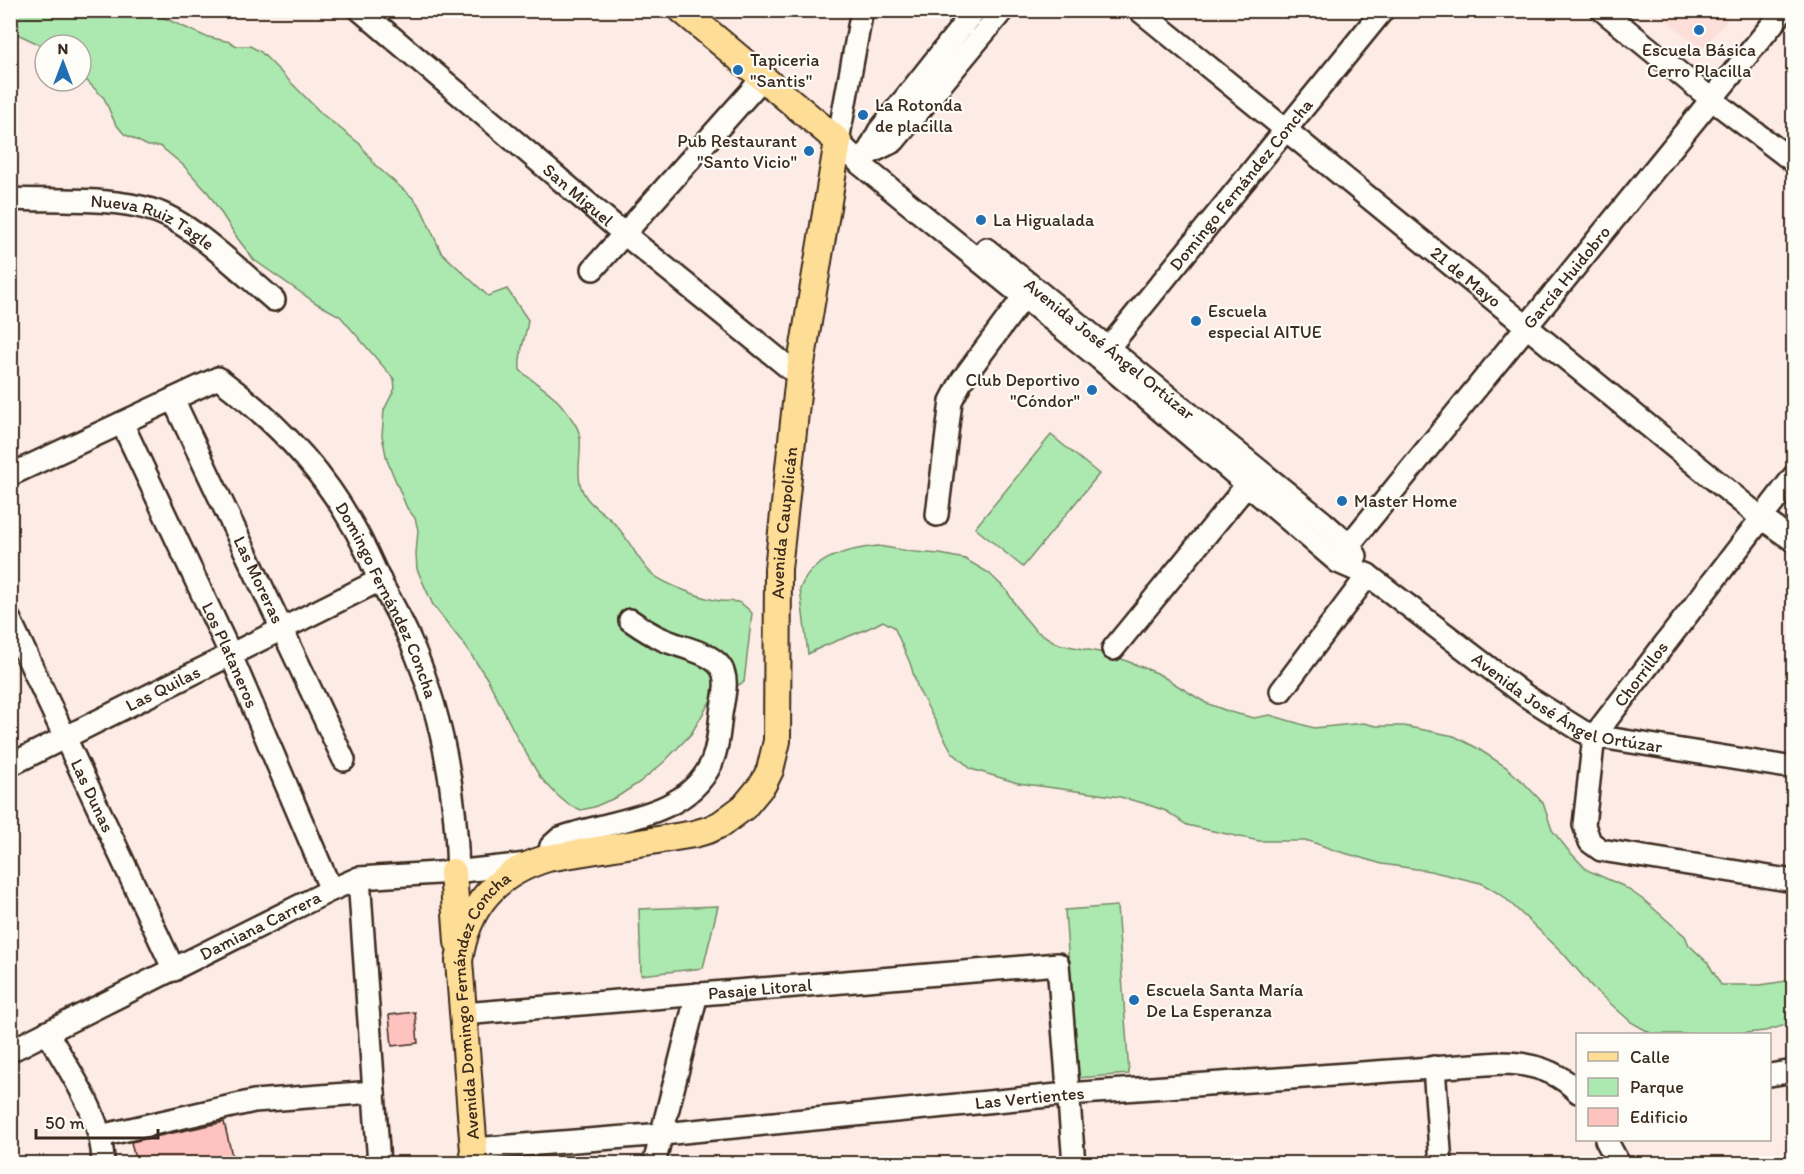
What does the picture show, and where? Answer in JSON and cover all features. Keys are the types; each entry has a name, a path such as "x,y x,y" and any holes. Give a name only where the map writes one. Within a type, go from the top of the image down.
{"main road":[{"name":"Avenida José Ángel Ortúzar","path":"682,10 838,141"},
{"name":"Avenida Caupolicán","path":"539,861 694,834 721,824 754,797 770,770 777,741 778,569 800,376 838,141"},
{"name":"Avenida Domingo Fernández Concha","path":"475,1156 459,961 466,929 481,900 504,878 539,861"},
{"path":"455,872 459,961"}],"street":[{"name":"San Miguel","path":"360,10 623,233 800,376"},
{"name":"Avenida Caupolicán","path":"838,141 862,10"},
{"path":"864,159 879,131 975,10"},
{"path":"864,159 894,141 1003,10"},
{"name":"21 de Mayo","path":"1139,10 1760,517 1794,541"},
{"name":"Domingo Fernández Concha","path":"1104,353 1383,10"},
{"path":"1602,10 1711,99 1794,162"},
{"name":"García Huidobro","path":"1349,545 1784,10"},
{"path":"593,269 762,79"},
{"name":"Avenida José Ángel Ortúzar","path":"838,141 864,159 1104,353 1254,478 1349,545 1368,575"},
{"name":"Nueva Ruiz Tagle","path":"10,200 96,202 154,210 180,223 195,234 274,300"},
{"path":"937,515 951,401 962,380 1027,292"},
{"name":"Domingo Fernández Concha","path":"174,399 218,378 281,430 317,471 352,523 411,640 438,715 455,804 455,872"},
{"path":"10,475 174,399"},
{"name":"Las Moreras","path":"174,399 344,760"},
{"name":"Los Plataneros","path":"122,423 230,653 331,891"},
{"name":"Chorrillos","path":"1594,736 1760,517 1794,476"},
{"path":"1113,649 1254,478"},
{"name":"Avenida José Ángel Ortúzar","path":"1254,478 1338,562 1368,575 1526,696 1582,731 1594,736 1794,768"},
{"path":"1281,691 1368,575"},
{"name":"Las Quilas","path":"10,765 380,580"},
{"name":"Las Dunas","path":"10,620 174,970"},
{"path":"539,861 560,838 667,807 686,795 700,781 711,764 716,748 726,677 719,665 690,649 664,640 630,620"},
{"path":"1594,736 1584,825 1590,842 1601,850 1794,881"},
{"name":"Damiana Carrera","path":"11,1048 359,878 455,872 539,861"},
{"path":"359,878 379,1164"},
{"name":"Pasaje Litoral","path":"463,1014 1058,964 1068,1094"},
{"path":"654,1164 697,994"},
{"path":"47,1032 89,1108 100,1136 103,1164"},
{"name":"Las Vertientes","path":"475,1156 663,1134 1068,1094 1501,1063 1527,1064 1552,1073 1576,1091"},
{"path":"1434,1067 1442,1164"},
{"path":"1771,1075 1794,1071"},
{"path":"100,1136 254,1101 374,1092"},
{"path":"1068,1094 1074,1164"},
{"path":"1607,1141 1619,1164"}],"shaded area":[{"name":"Escuela Básica Cerro Placilla","path":"1656,11 1735,11 1702,50"}],"green space":[{"path":"10,11 149,11 204,36 237,46 250,46 261,52 322,114 360,144 375,165 413,198 421,208 441,252 488,296 507,289 528,320 520,357 520,370 552,395 575,424 580,439 579,479 587,498 619,528 644,565 655,576 683,590 704,597 740,603 752,613 744,682 712,698 691,734 664,762 617,797 581,810 569,805 558,796 540,777 488,680 433,605 417,569 418,530 415,518 407,508 387,460 382,436 384,410 395,388 394,379 340,316 316,303 254,260 209,194 183,165 160,146 148,146 124,134 115,123 104,98 93,87 93,33 33,33 33,41 11,31"},
{"path":"1051,435 1099,474 1023,567 975,528"},
{"path":"878,546 965,559 989,573 1007,591 1020,612 1036,631 1058,644 1109,654 1157,673 1206,703 1230,712 1254,718 1270,715 1314,728 1364,723 1376,726 1404,726 1454,736 1506,767 1525,784 1543,803 1552,830 1587,870 1623,886 1645,901 1685,936 1689,945 1708,963 1721,985 1760,985 1793,980 1793,1023 1765,1031 1746,1033 1650,1033 1631,1022 1594,989 1562,952 1503,896 1481,883 1430,871 1382,864 1309,841 1259,841 1213,831 1187,825 1166,811 1120,797 1018,783 971,769 952,752 918,689 910,663 894,627 883,621 808,654 800,589 813,569 822,562 855,549"},
{"path":"718,906 703,968 641,975 639,909"},
{"path":"1117,906 1129,1074 1077,1078 1065,910"},
{"path":"542,1154 539,1163 487,1163 486,1157"}],"building":[{"path":"415,1012 418,1043 392,1046 389,1015"},
{"path":"224,1122 234,1164 136,1164 131,1142"}],"place":[{"name":"Escuela Básica Cerro Placilla","path":"1699,30"},
{"name":"Tapiceria \"Santis\"","path":"738,70"},
{"name":"La Rotonda de placilla","path":"863,115"},
{"name":"Pub Restaurant \"Santo Vicio\"","path":"809,151"},
{"name":"La Higualada","path":"981,220"},
{"name":"Escuela especial AITUE","path":"1196,321"},
{"name":"Club Deportivo \"Cóndor\"","path":"1092,390"},
{"name":"Master Home","path":"1342,501"},
{"name":"Escuela Santa María De La Esperanza","path":"1134,1000"}]}
